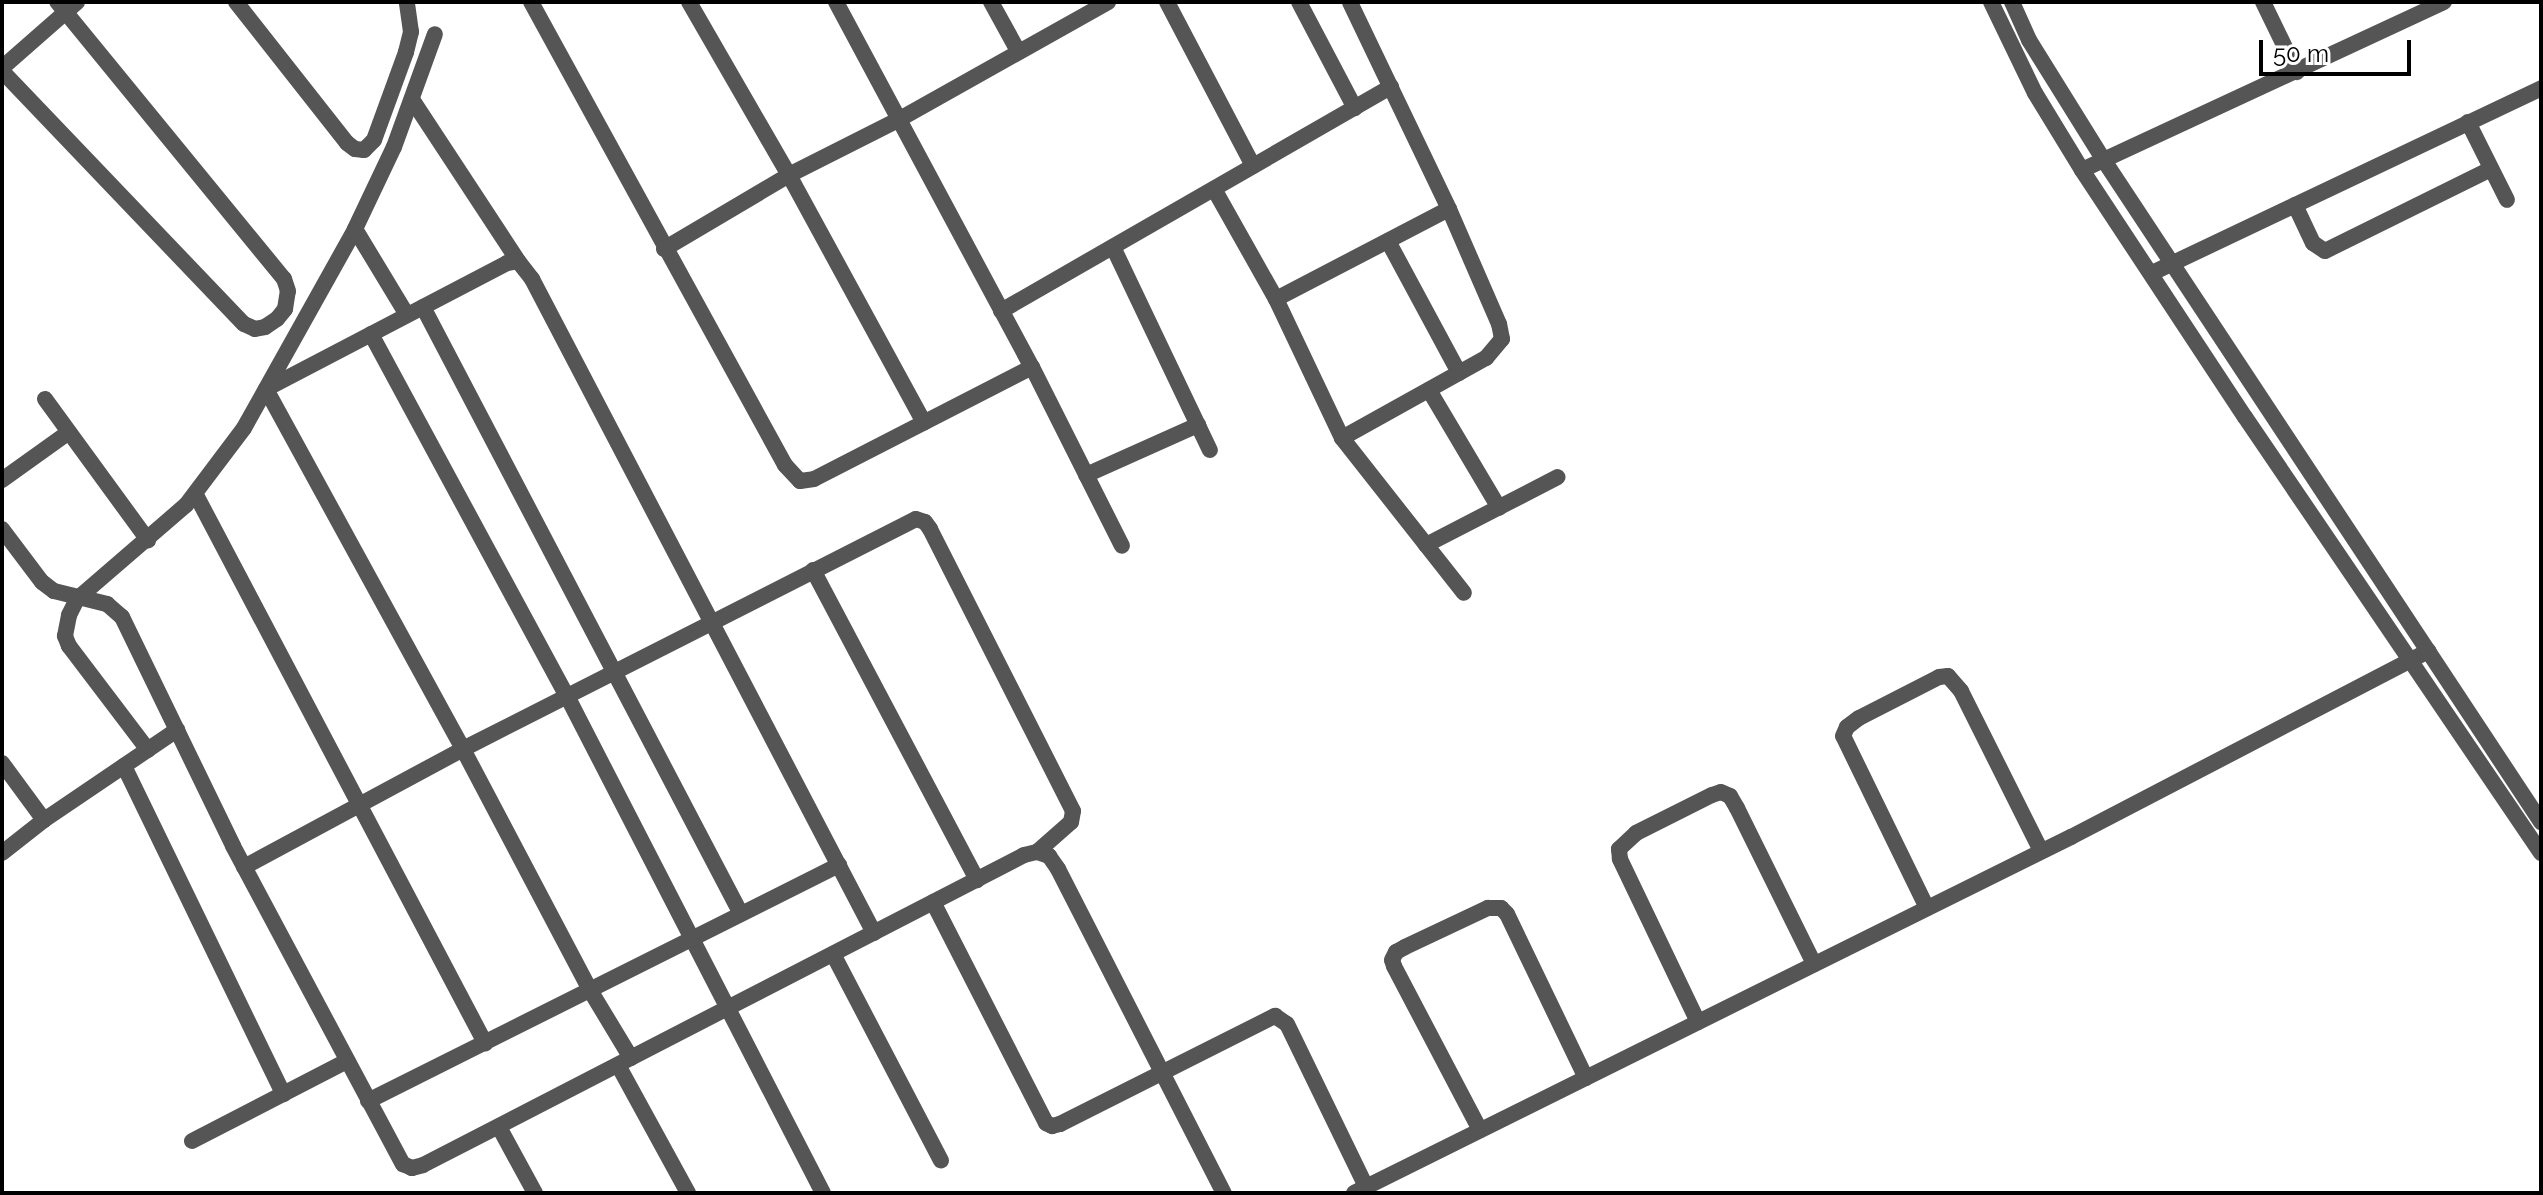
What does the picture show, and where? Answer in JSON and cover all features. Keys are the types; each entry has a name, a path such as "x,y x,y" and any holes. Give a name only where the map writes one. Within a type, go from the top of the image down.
{"street":[{"path":"236,2 347,143 355,149 364,150 374,140 406,52 411,32 407,2"},
{"path":"531,2 785,465 800,481 814,479 1032,367"},
{"path":"689,2 789,175 924,423"},
{"path":"836,2 1032,367 1122,546"},
{"path":"991,2 1018,51"},
{"path":"664,249 789,175 898,120 1108,2"},
{"path":"1167,2 1253,166"},
{"path":"1299,2 1355,108"},
{"path":"1342,438 1486,358 1502,339 1499,324 1449,209 1350,2"},
{"path":"1991,2 2028,82 2082,170 2409,662 2541,853"},
{"path":"2012,2 2029,40 2103,159 2541,822"},
{"path":"2263,2 2297,72"},
{"path":"2082,170 2297,72 2419,7 2444,2"},
{"path":"66,5 284,279 288,291 285,309 277,319 255,329 244,324 2,69 66,5"},
{"path":"148,750 69,646 65,627 77,599 196,495 223,460 355,229 413,101 435,34"},
{"path":"1001,311 1391,87"},
{"path":"2152,273 2541,88"},
{"path":"413,101 532,279 874,933"},
{"path":"2468,122 2507,200"},
{"path":"2295,205 2313,243 2325,251 2491,169"},
{"path":"1214,189 1276,299 1342,438 1464,593"},
{"path":"1276,299 1449,209"},
{"path":"355,229 407,315"},
{"path":"1388,241 1459,373"},
{"path":"1113,247 1210,450"},
{"path":"266,389 507,263 518,261"},
{"path":"423,307 741,914"},
{"path":"371,334 567,696 823,1193"},
{"path":"266,389 463,749 590,990 688,1193"},
{"path":"1429,390 1499,508"},
{"path":"45,399 148,540"},
{"path":"1086,475 1198,425"},
{"path":"2,480 69,432"},
{"path":"1426,545 1558,477"},
{"path":"196,495 485,1043"},
{"path":"2,529 42,582 54,591 107,604 122,617 244,867 396,1155 403,1164 412,1168 499,1127 1024,855 1037,852 1071,822 1073,811 925,522 916,519 463,749 244,867"},
{"path":"813,570 977,880"},
{"path":"933,902 1046,1123 1060,1124 1267,1018 1282,1018 1360,1190 2041,851 2428,651"},
{"path":"1927,908 1843,736 1847,727 1859,718 1939,677 1948,676 1961,691 2041,851"},
{"path":"2,853 44,820 177,730"},
{"path":"2,763 44,820"},
{"path":"124,766 283,1094"},
{"path":"1698,1022 1620,859 1619,849 1636,833 1712,795 1721,792 1730,796 1814,964"},
{"path":"1037,852 1049,856 1058,869 1224,1193"},
{"path":"368,1101 839,865"},
{"path":"1480,1130 1394,966 1392,960 1396,952 1405,947 1488,908 1501,908 1507,914 1586,1078"},
{"path":"833,954 941,1161"},
{"path":"192,1141 347,1061"},
{"path":"499,1127 535,1193"}]}
